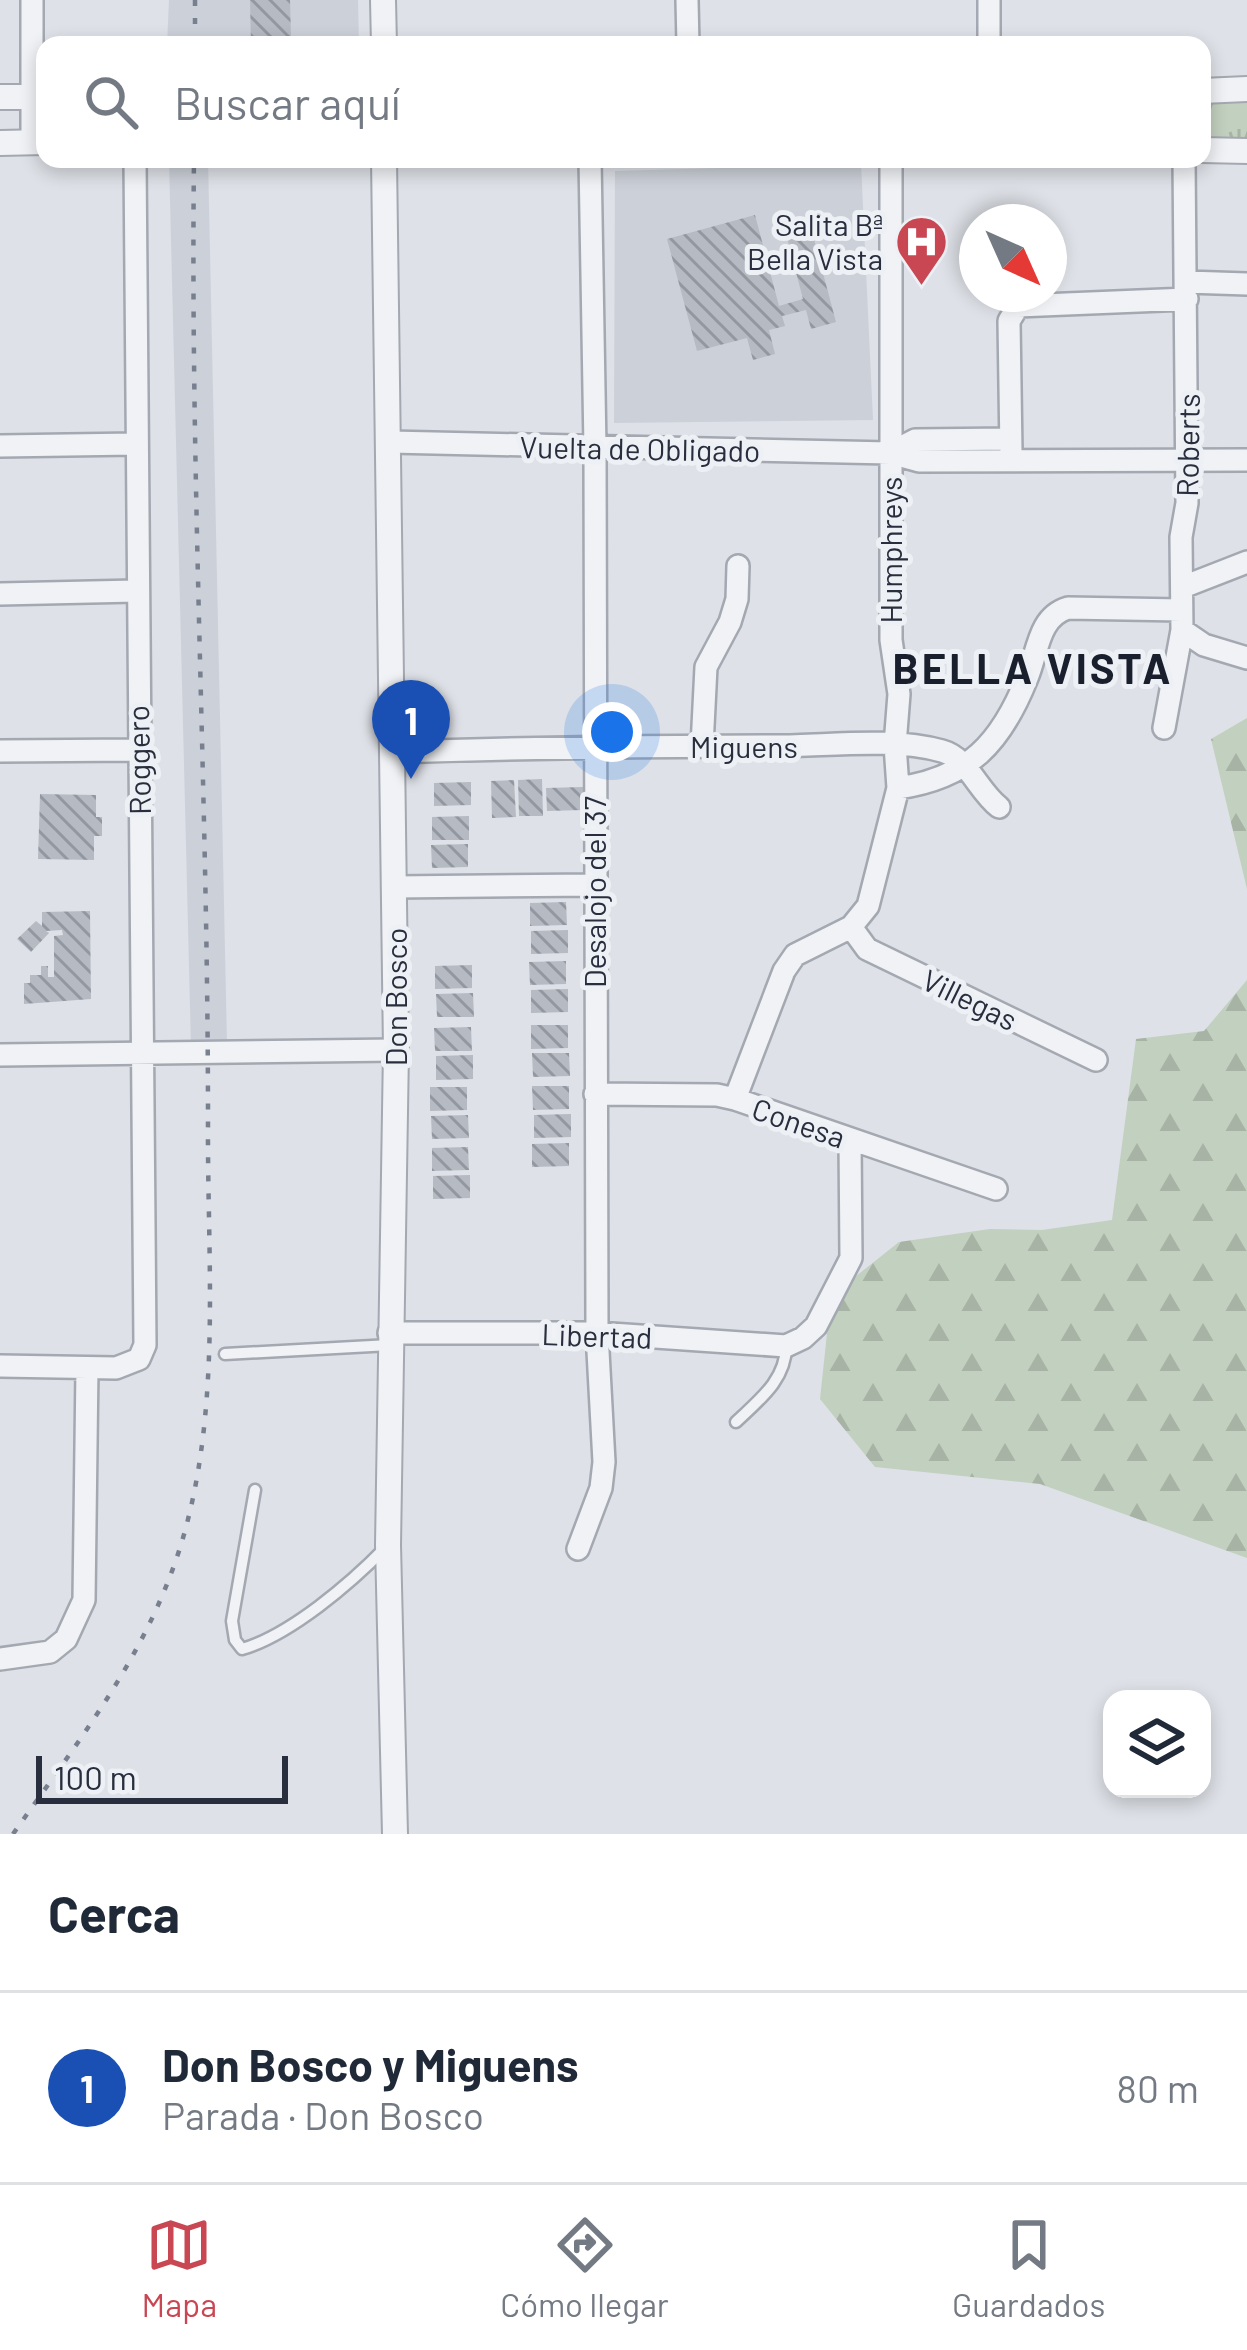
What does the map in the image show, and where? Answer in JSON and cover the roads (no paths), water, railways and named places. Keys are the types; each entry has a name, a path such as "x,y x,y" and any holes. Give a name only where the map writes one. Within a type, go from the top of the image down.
{"street":[{"path":"32,0 36,55"},
{"path":"383,0 384,36"},
{"path":"687,0 688,36"},
{"path":"989,0 989,36"},
{"path":"1211,91 1247,89"},
{"path":"0,97 36,97"},
{"path":"0,142 36,142"},
{"path":"1211,150 1247,151"},
{"name":"Roggero","path":"88,1368 116,1368 139,1359 145,1345 134,168"},
{"name":"Don Bosco","path":"384,168 396,1050 388,1545 395,1834"},
{"name":"Desalojo del 37","path":"578,1550 601,1488 604,1462 597,1333 590,168"},
{"name":"Humphreys","path":"851,927 868,906 898,788 899,694 891,640 891,168"},
{"name":"Roberts","path":"1164,728 1182,609 1181,537 1189,462 1184,168"},
{"path":"1011,450 1010,321 1018,306 1247,284"},
{"name":"Vuelta de Obligado","path":"390,442 890,453 914,440 1189,462 1247,460"},
{"path":"0,446 136,444"},
{"path":"898,788 950,777 981,754 1026,681 1047,621 1055,612 1068,608 1182,609 1247,562"},
{"path":"702,746 706,667 730,622 739,566"},
{"path":"0,594 136,591"},
{"path":"1182,609 1204,644 1247,658"},
{"name":"Miguens","path":"393,752 593,746 895,746 946,752 964,765"},
{"path":"0,751 137,750"},
{"path":"964,765 981,793 999,807"},
{"path":"394,887 593,885"},
{"path":"734,1099 794,956 851,927"},
{"name":"Villegas","path":"851,927 867,949 1096,1060"},
{"path":"0,1054 396,1050"},
{"name":"Conesa","path":"595,1094 734,1099 996,1190"},
{"path":"795,1342 816,1326 851,1258 850,1140"},
{"name":"Libertad","path":"390,1339 597,1333 795,1342"},
{"path":"0,1366 88,1368 84,1600 66,1639 50,1652 0,1659"}],"lane":[{"path":"225,1354 390,1339"},
{"path":"736,1422 775,1384 795,1342"},
{"path":"255,1490 232,1621 242,1649 280,1631 360,1574 388,1545"}],"railway":[{"path":"195,0 195,36"},
{"path":"13,1834 106,1700 146,1630 178,1554 202,1448 210,1284 194,168"}],"place":[{"name":"Salita Bª Bella Vista","path":"922,287"},
{"name":"Don Bosco y Miguens","path":"411,779"}],"district":[{"name":"BELLA VISTA","path":"1033,667"}]}
